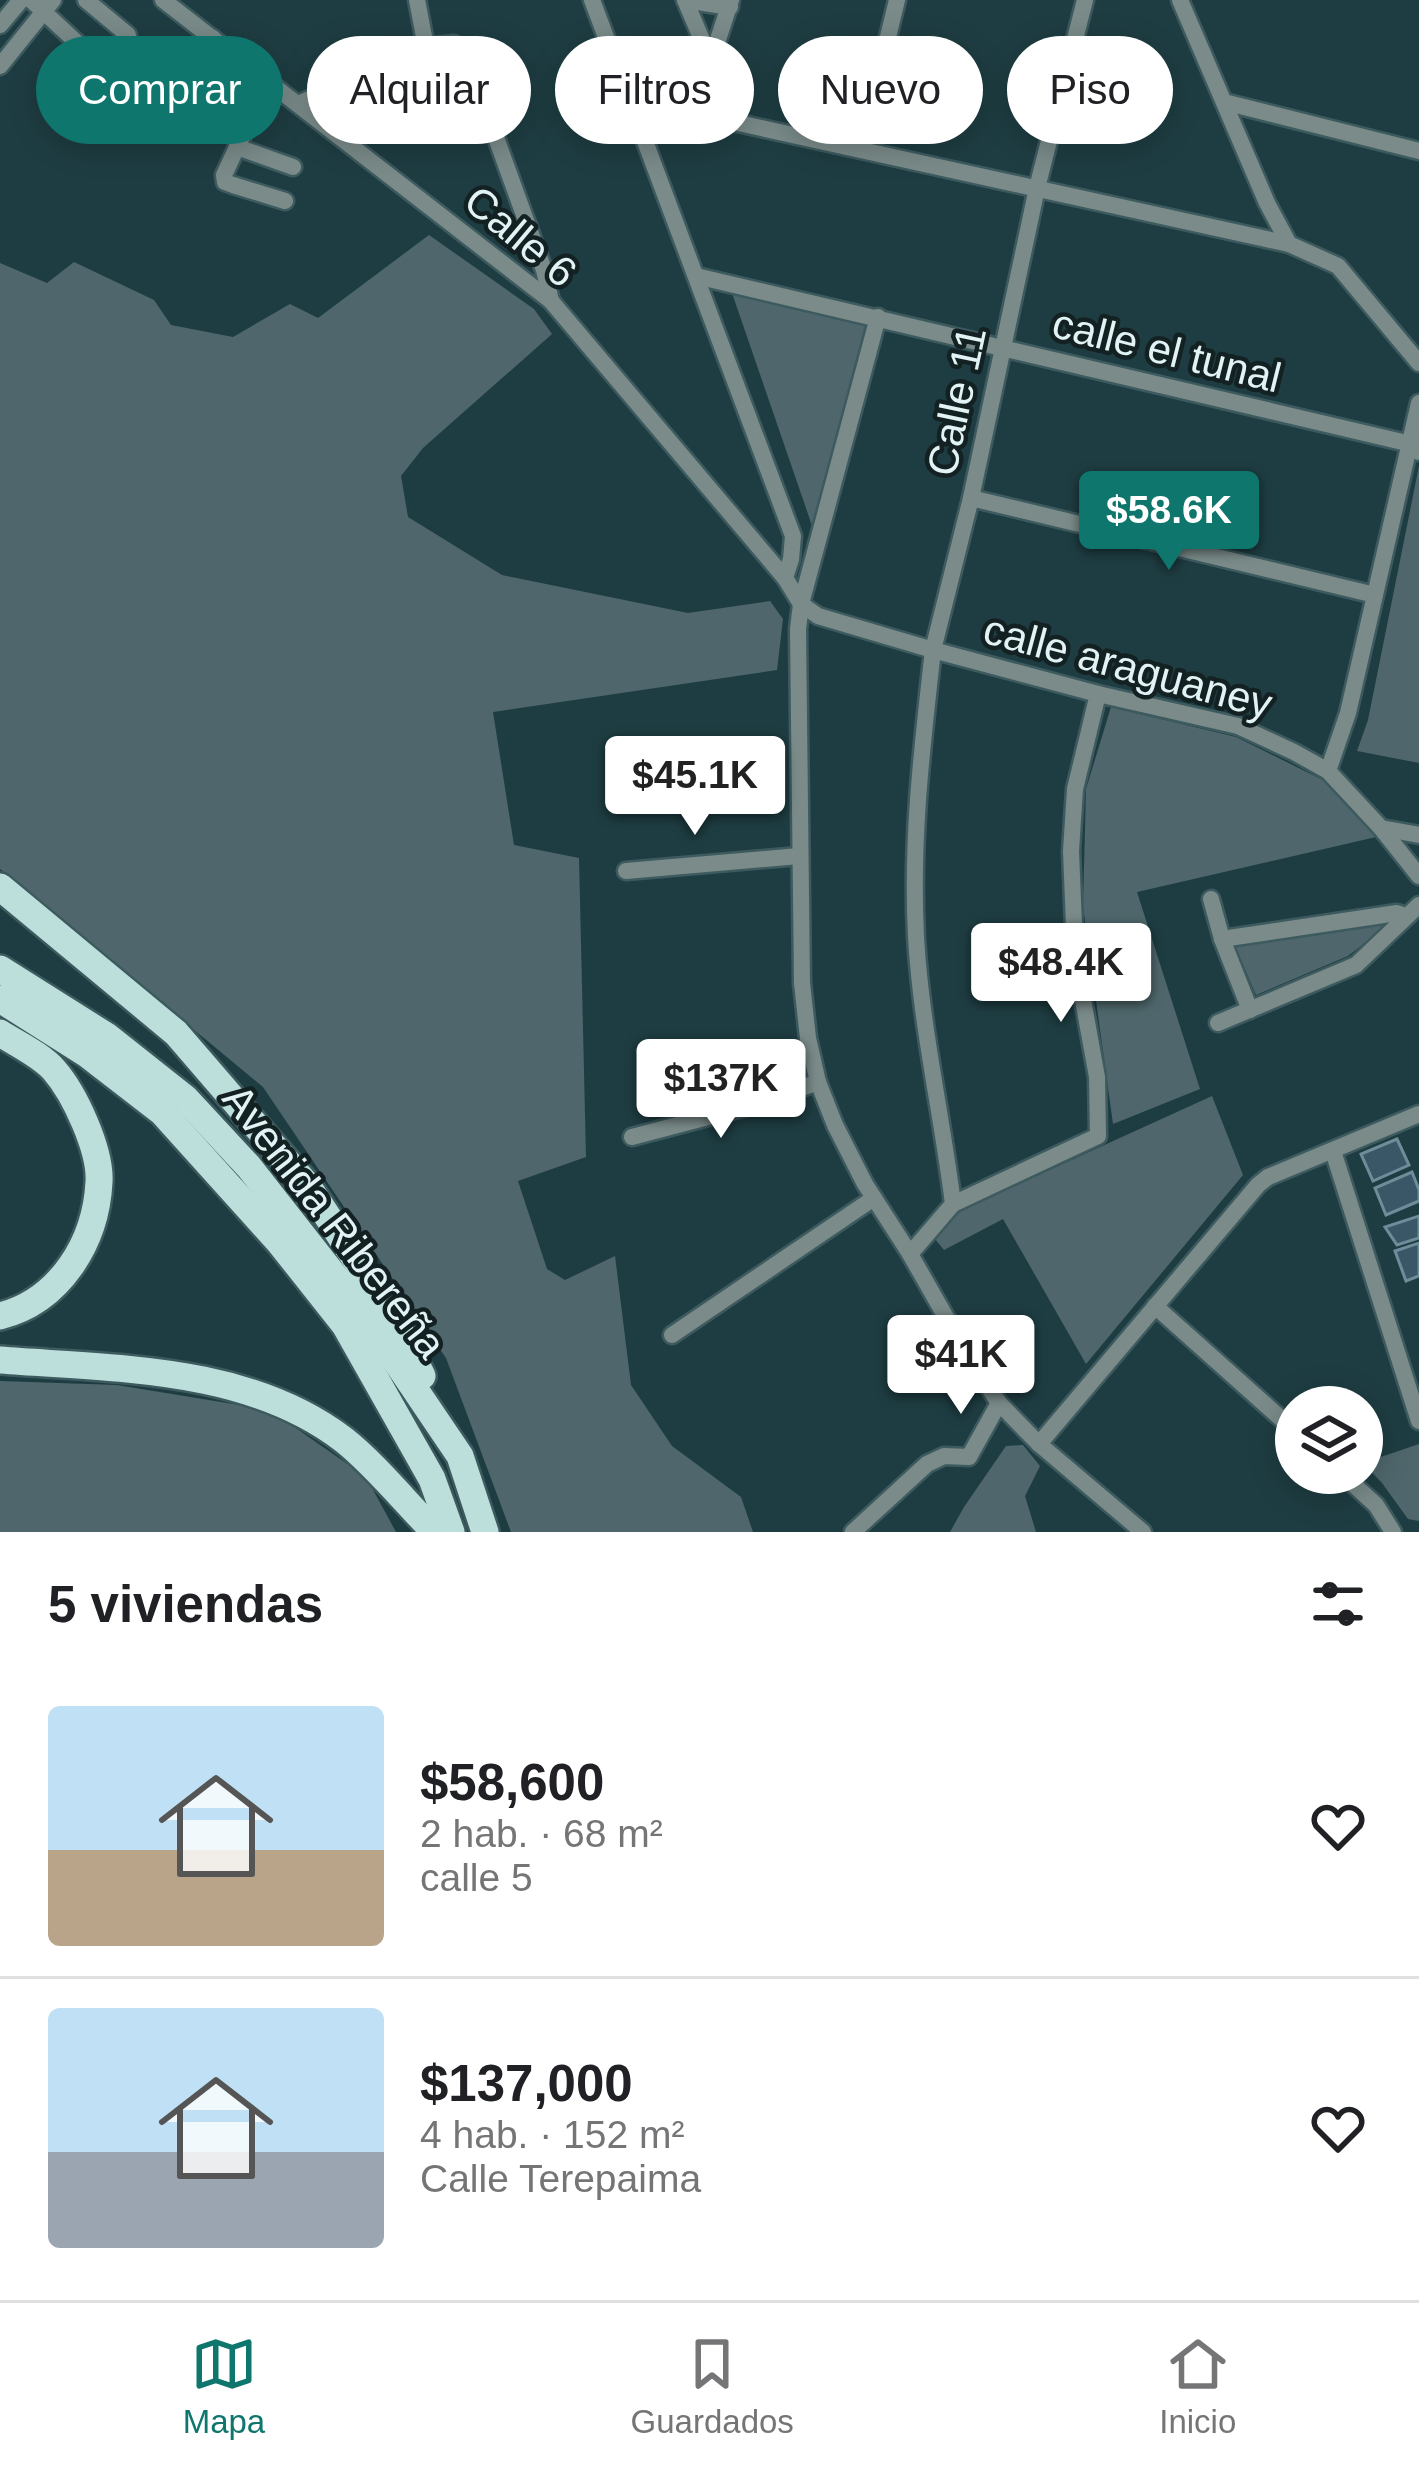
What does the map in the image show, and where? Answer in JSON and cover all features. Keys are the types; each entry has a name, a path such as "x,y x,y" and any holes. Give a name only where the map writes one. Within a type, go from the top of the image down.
{"main road":[{"path":"0,886 176,1033 307,1185 392,1315 460,1456"},
{"name":"Avenida Ribereña","path":"0,969 108,1036 185,1098 249,1168 364,1314 460,1456 484,1532"},
{"name":"Avenida Ribereña","path":"0,999 87,1054 162,1112 280,1243 345,1325 432,1479 451,1532"},
{"path":"0,1033 53,1069 86,1119 100,1178 91,1232 73,1264 50,1292 21,1311 0,1316"},
{"path":"0,1360 136,1370 215,1383 280,1402 344,1440 432,1532"}],"street":[{"path":"0,26 21,0"},
{"path":"86,0 128,35"},
{"name":"Calle 6","path":"163,0 210,36"},
{"path":"417,0 424,36"},
{"path":"592,0 605,36"},
{"path":"700,36 685,0 730,4 719,36"},
{"path":"888,36 897,0"},
{"name":"Calle 11","path":"933,650 1005,348 1037,188 1085,0"},
{"path":"1180,0 1289,244"},
{"path":"0,66 42,4 73,36"},
{"name":"Calle 6","path":"283,93 550,301 784,578"},
{"path":"298,104 307,100"},
{"path":"1224,102 1419,151"},
{"path":"754,126 1289,244 1338,266 1419,363"},
{"path":"238,144 225,182 285,201"},
{"path":"498,144 544,270 550,301"},
{"path":"646,144 793,536 784,578 801,604 818,616 933,650"},
{"path":"237,147 292,167"},
{"name":"calle el tunal","path":"696,276 1415,448"},
{"path":"878,317 798,629 802,983 808,1038 835,1125 999,1403 1039,1444 1142,1531"},
{"path":"1419,403 1415,448 1348,713 1328,771 1419,876"},
{"path":"971,498 1375,595"},
{"name":"calle araguaney","path":"953,1204 916,941 918,773 933,650 1238,726 1328,771"},
{"path":"910,1254 953,1204 1099,1136 1097,1077 1074,926 1071,851 1075,789 1099,694"},
{"path":"1381,828 1419,835"},
{"path":"626,871 800,856"},
{"path":"1211,899 1250,1010"},
{"path":"1222,939 1412,910"},
{"path":"1218,1023 1356,965 1412,910"},
{"path":"632,1137 761,1103 818,1082"},
{"path":"1039,1444 1258,1185 1419,1114"},
{"path":"1333,1151 1419,1420"},
{"path":"672,1335 874,1198"},
{"path":"1155,1306 1275,1413"},
{"path":"853,1532 926,1464 944,1456 969,1457 999,1403"},
{"path":"1364,1494 1393,1532"}],"shaded area":[{"path":"429,235 534,309 552,334 423,448 401,476 408,517 502,575 688,613 770,601 783,619 777,670 493,712 514,845 579,858 586,1157 518,1181 547,1269 565,1280 615,1256 631,1385 672,1446 741,1497 753,1532 511,1532 446,1358 263,1087 0,869 0,263 47,283 74,262 154,300 171,325 233,337 290,304 318,318"},
{"path":"732,293 867,323 814,532 807,511"},
{"path":"1419,466 1419,763 1357,751 1368,720"},
{"path":"1111,707 1236,737 1325,781 1376,837 1137,892 1200,1089 1113,1124 1083,906 1086,789"},
{"path":"1393,921 1348,956 1256,995 1235,946"},
{"path":"1212,1096 1243,1175 1086,1364 1003,1219 944,1250 935,1239 954,1206 986,1192 990,1197"},
{"path":"0,1381 117,1385 270,1410 366,1477 396,1532 0,1532"},
{"path":"1419,1444 1419,1521 1408,1519 1383,1484 1383,1456"},
{"path":"1023,1445 1040,1466 1025,1496 1036,1532 950,1532 1006,1446"}],"building":[{"path":"1397,1139 1409,1165 1373,1181 1361,1154"},
{"path":"1412,1172 1419,1201 1386,1215 1375,1188"},
{"path":"1419,1216 1419,1238 1397,1245 1385,1227"},
{"path":"1419,1243 1419,1276 1406,1281 1395,1251"}]}
